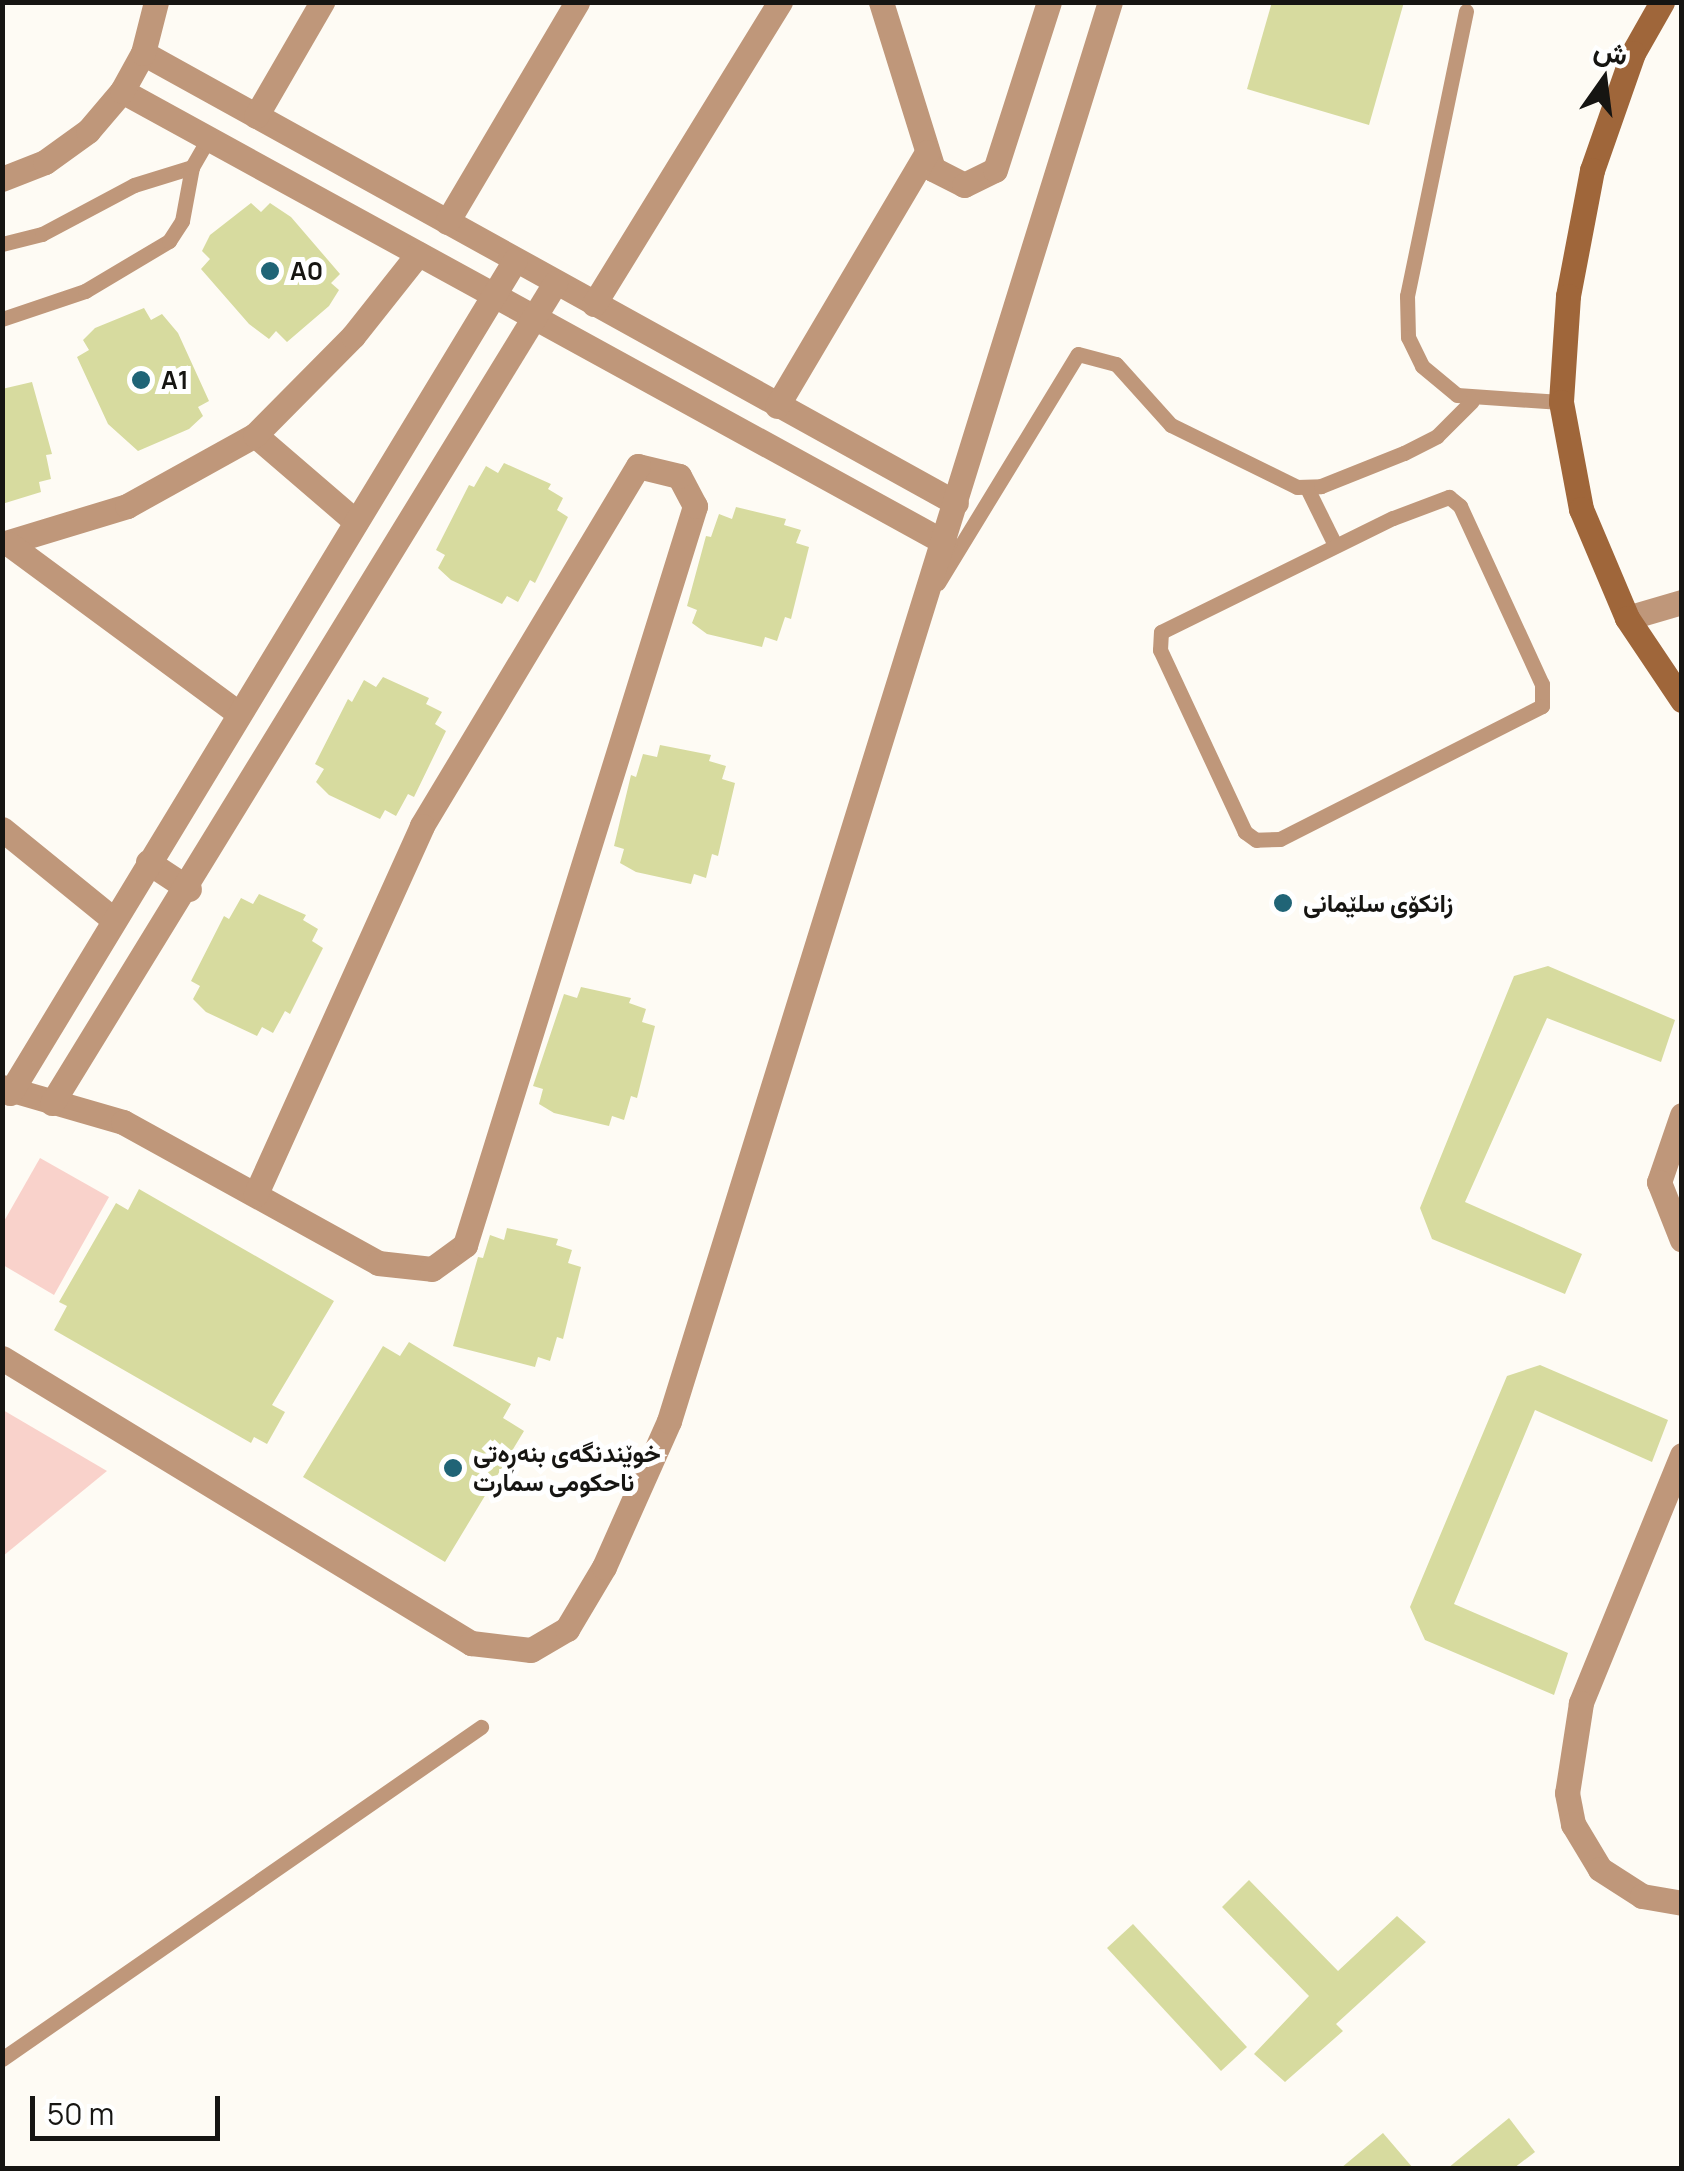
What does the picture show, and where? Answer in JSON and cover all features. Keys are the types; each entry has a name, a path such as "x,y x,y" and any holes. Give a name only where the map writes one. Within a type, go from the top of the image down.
{"street":[{"path":"2,179 45,162 88,131 122,91 143,52 156,2"},
{"path":"256,116 322,2"},
{"path":"447,222 577,2"},
{"path":"594,304 780,2"},
{"path":"882,2 934,169 964,185 995,170 1049,2"},
{"path":"2,1358 471,1642 515,1652 556,1639 592,1591 670,1420 1110,2"},
{"path":"1662,2 1632,52 1592,170 1568,296 1561,402 1581,509 1627,618 1682,700"},
{"path":"143,52 956,503"},
{"path":"122,91 493,298 944,542"},
{"path":"777,406 927,152"},
{"path":"6,544 126,506 256,435 353,336 418,254"},
{"path":"256,1194 422,826 638,466 679,476 695,506 466,1246 432,1269 378,1263 122,1122 6,1090 114,920 515,260"},
{"path":"52,1103 189,889 555,283"},
{"path":"256,435 356,522"},
{"path":"846,490 864,454"},
{"path":"6,544 237,712"},
{"path":"1627,618 1682,602"},
{"path":"2,829 114,920"},
{"path":"148,862 189,889"},
{"path":"1682,1115 1659,1182 1682,1240"},
{"path":"1682,1454 1581,1703 1567,1793 1574,1824 1600,1869 1642,1896 1682,1903"}],"lane":[{"path":"1466,10 1406,310 1422,366 1446,390 1472,401 1561,402"},
{"path":"2,319 85,291 169,241 191,196 192,167 208,139"},
{"path":"2,244 42,234 134,184 192,167"},
{"path":"924,606 1078,354 1116,364 1171,425 1306,488 1335,545"},
{"path":"1306,488 1437,436 1472,401"},
{"path":"1436,498 1456,500 1544,700 1507,726 1262,842 1246,832 1159,637 1165,627 1335,545 1436,498"},
{"path":"2,2059 481,1727"}],"shaded area":[{"path":"40,1158 109,1197 54,1295 3,1265 3,1223"},
{"path":"3,1410 107,1471 3,1556"}],"building":[{"path":"1272,2 1404,2 1369,125 1247,89"},
{"name":"A0","path":"251,203 261,212 270,203 291,217 340,274 331,283 339,290 329,306 287,342 276,331 269,339 249,324 201,269 210,259 202,251 210,235"},
{"name":"A1","path":"144,308 151,320 162,314 178,333 209,401 198,407 203,416 189,429 138,451 108,424 77,357 89,350 83,340 95,328"},
{"path":"32,382 52,454 46,455 51,479 39,482 41,492 2,504 2,389"},
{"path":"504,463 551,484 548,489 563,498 557,510 568,517 535,583 530,580 518,602 507,596 502,604 451,580 438,568 445,555 436,550 469,485 474,487 486,466 498,473"},
{"path":"736,507 786,519 784,525 801,530 796,543 809,547 791,619 785,617 777,641 765,637 762,647 707,634 692,623 697,610 687,606 706,536 711,537 719,514 732,519"},
{"path":"383,677 429,698 426,704 442,712 435,724 446,731 414,797 408,794 396,816 385,810 380,819 329,795 316,782 324,769 315,764 348,699 352,702 364,680 376,687"},
{"path":"660,745 711,755 709,761 726,766 722,779 735,783 718,856 712,854 706,878 694,874 691,884 636,872 620,863 624,849 614,846 631,775 636,777 643,754 657,757"},
{"path":"259,894 306,915 303,920 318,929 312,941 323,948 290,1014 285,1011 273,1033 262,1027 257,1036 206,1012 193,999 200,986 191,981 224,916 229,919 241,898 253,904"},
{"path":"1548,966 1675,1020 1661,1062 1547,1018 1465,1202 1582,1254 1565,1294 1432,1239 1420,1208 1514,976"},
{"path":"581,987 631,998 629,1003 646,1009 642,1022 655,1026 637,1098 631,1096 624,1120 612,1116 609,1126 554,1113 539,1104 543,1089 533,1086 564,994 577,998"},
{"path":"139,1189 334,1301 272,1405 285,1412 267,1444 254,1437 251,1443 54,1330 67,1306 59,1302 116,1203 128,1210"},
{"path":"507,1228 558,1239 556,1245 572,1250 568,1263 581,1267 563,1339 557,1337 550,1361 538,1357 535,1367 453,1346 478,1257 483,1258 490,1235 504,1240"},
{"path":"409,1342 511,1404 503,1418 524,1431 445,1562 303,1477 383,1346 400,1356"},
{"path":"1540,1365 1668,1420 1652,1462 1535,1410 1454,1604 1568,1653 1554,1695 1425,1640 1410,1607 1507,1376"},
{"path":"1249,1880 1338,1971 1397,1916 1426,1942 1336,2024 1343,2031 1285,2082 1254,2054 1309,1996 1222,1907"},
{"path":"1133,1924 1247,2047 1221,2071 1107,1948"},
{"path":"1509,2118 1535,2152 1514,2168 1448,2168"},
{"path":"1383,2133 1413,2168 1341,2168"}],"place":[{"name":"A0","path":"270,271"},
{"name":"A1","path":"141,380"},
{"name":"زانکۆی سلێمانی","path":"1283,903"},
{"name":"خوێندنگەی بنەڕەتی ناحکومی سمارت","path":"453,1468"}]}
